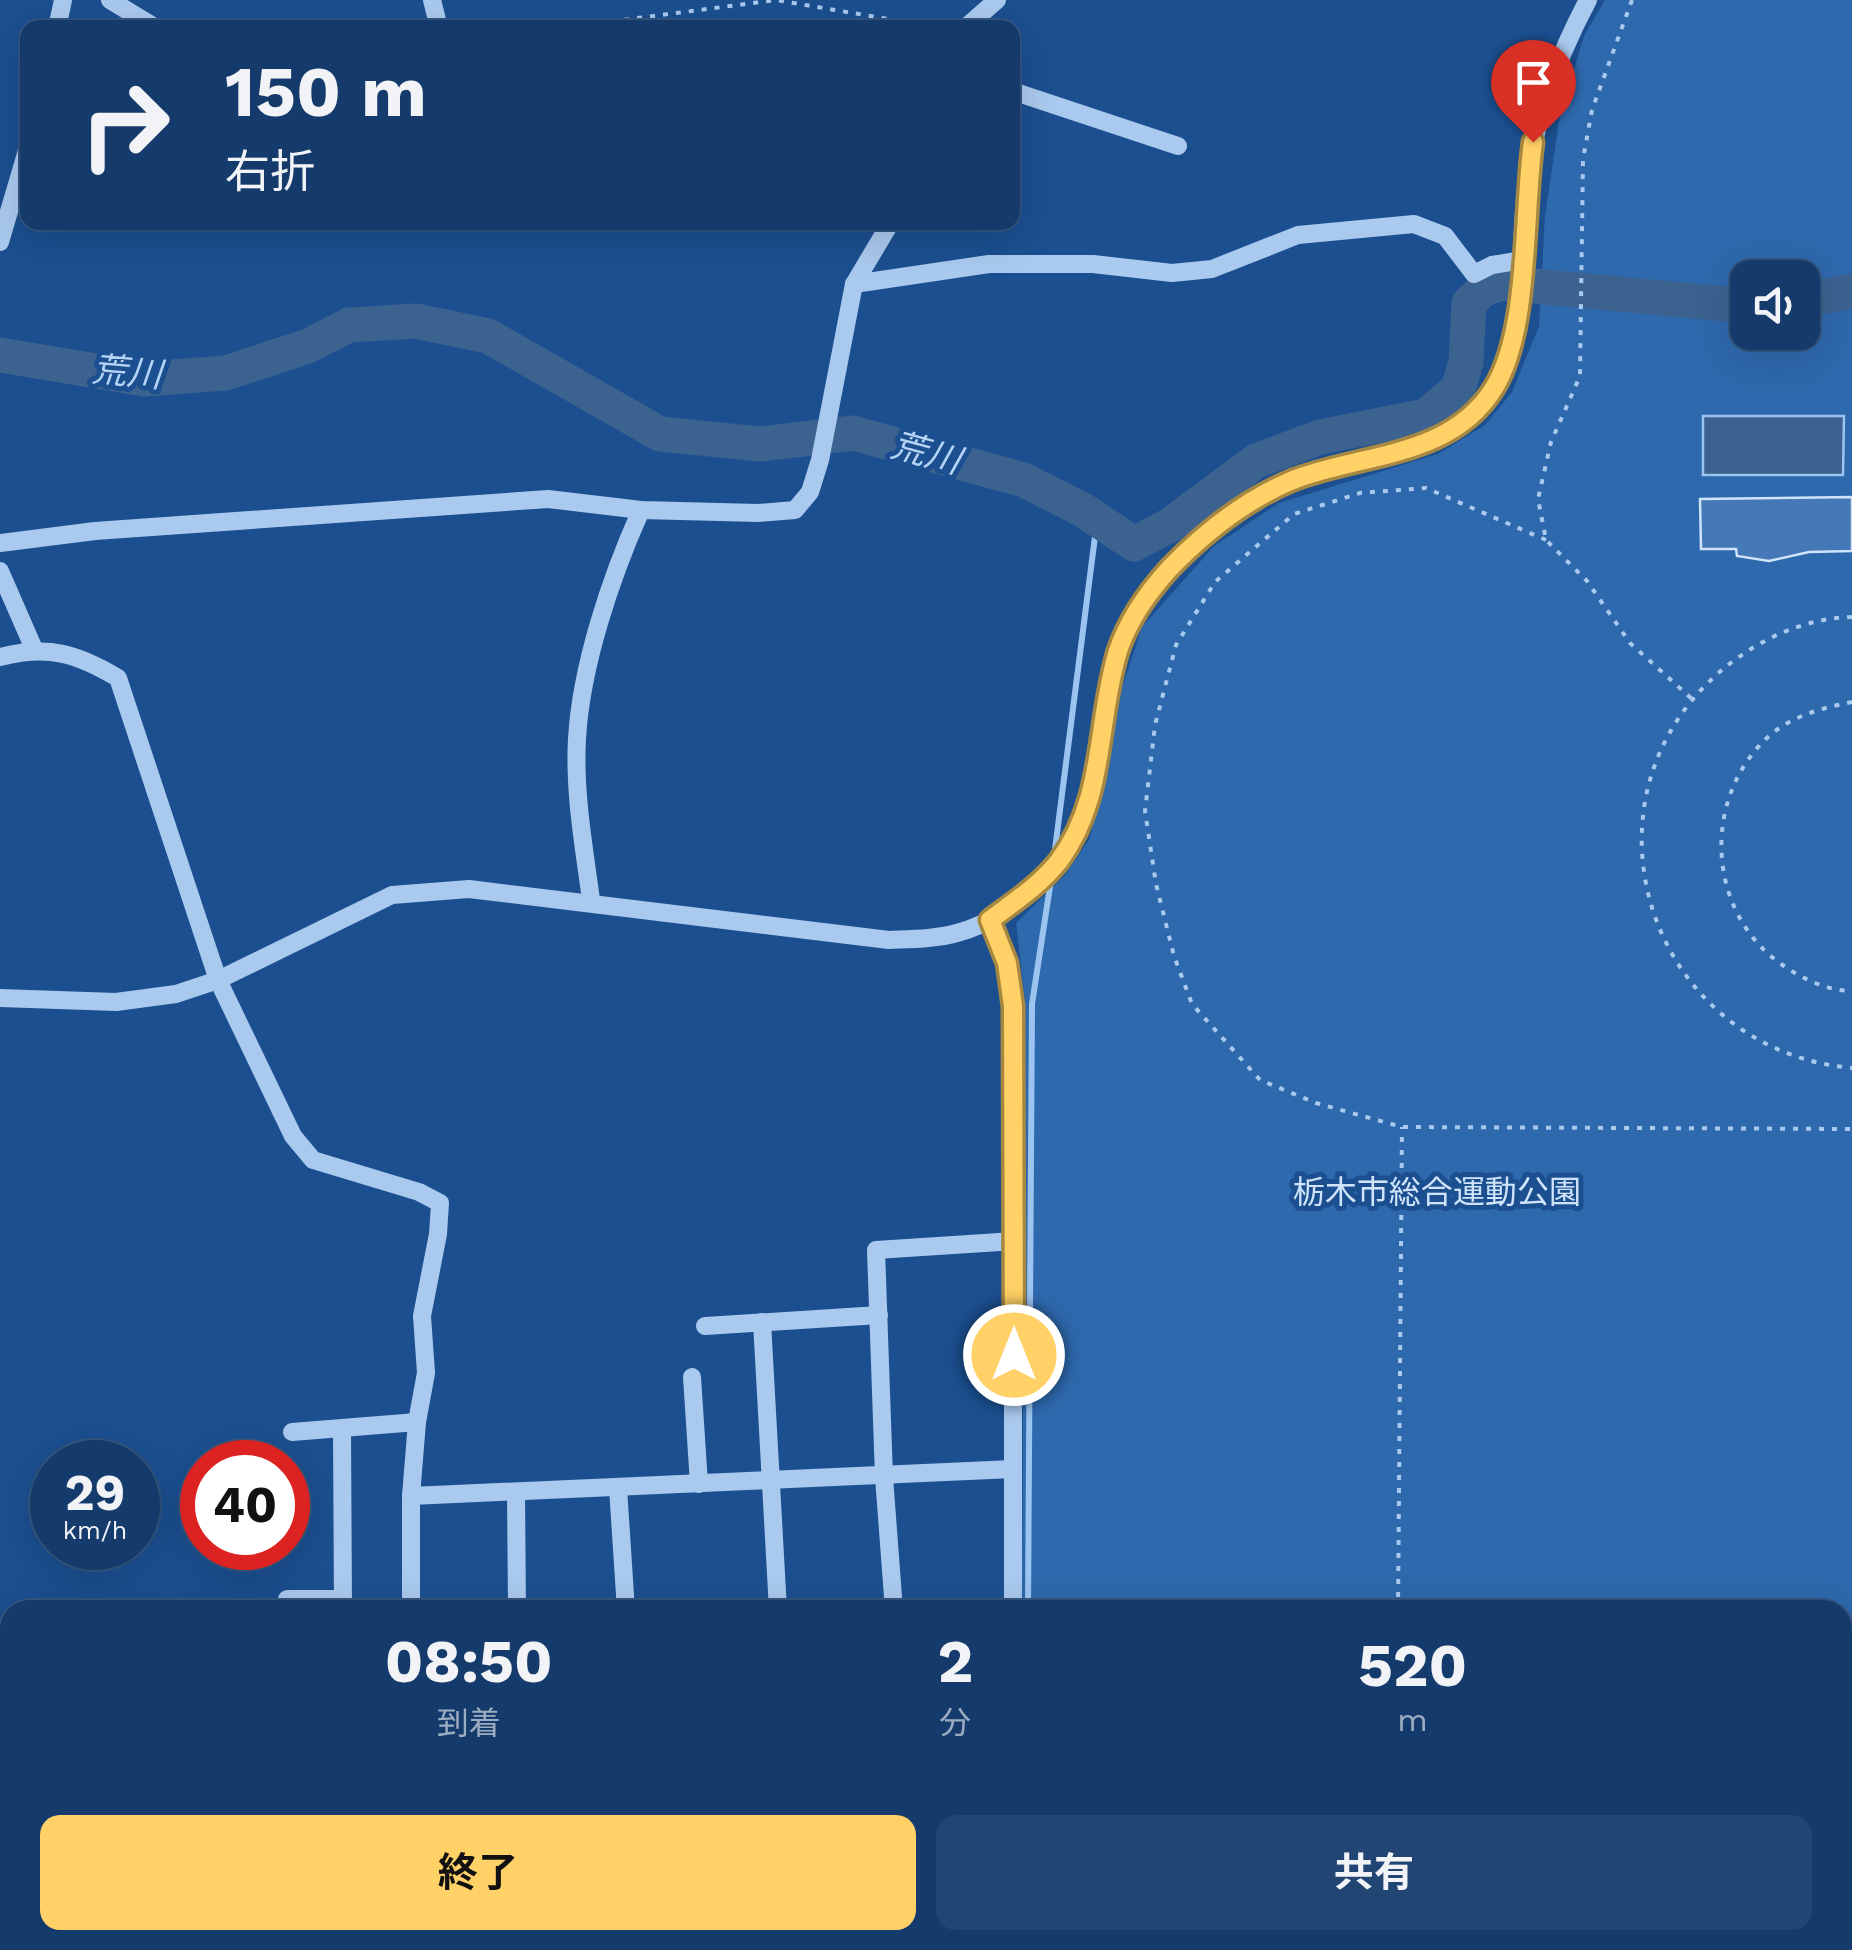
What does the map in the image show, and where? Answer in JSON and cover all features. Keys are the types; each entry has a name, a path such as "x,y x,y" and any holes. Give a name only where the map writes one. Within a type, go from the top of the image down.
{"street":[{"path":"110,0 143,20"},
{"path":"974,20 997,0"},
{"path":"0,998 116,1002 176,994 218,980 392,895 469,889 591,900 890,940 958,933 990,920 1030,892 1059,861 1081,822 1094,790 1118,649 1142,603 1160,580 1240,508 1292,481 1446,436 1478,412 1497,384 1513,345 1533,142 1568,38 1588,0"},
{"path":"1020,94 1178,146"},
{"path":"0,242 20,173"},
{"path":"854,284 989,264 1094,264 1172,274 1212,269 1298,236 1414,224 1445,236 1474,274 1492,265 1523,260"},
{"path":"0,543 94,531 548,499 641,510 758,514 795,510 810,492 820,460 854,284 886,230"},
{"path":"591,900 577,792 577,737 588,668 624,548 641,510"},
{"path":"0,571 34,648"},
{"path":"0,657 34,648 89,661 118,678 218,980 294,1136 313,1160 419,1192 440,1203 422,1316 426,1372 411,1496 411,1600"},
{"path":"990,920 1007,963 1013,1006 1013,1600"},
{"path":"893,1600 884,1477 876,1250 1015,1241"},
{"path":"704,1326 878,1315"},
{"path":"762,1322 777,1600"},
{"path":"692,1377 699,1484"},
{"path":"292,1432 417,1422"},
{"path":"342,1429 344,1600"},
{"path":"411,1496 1013,1469"},
{"path":"618,1488 625,1600"},
{"path":"516,1492 517,1600"},
{"path":"287,1599 296,1600"}],"path":[{"path":"623,20 776,0 894,20"},
{"path":"1546,540 1538,499 1551,442 1580,376 1583,159 1592,110 1632,0"},
{"path":"1692,699 1630,643 1588,581 1546,540 1426,488 1360,494 1294,514 1215,582 1176,645 1154,725 1145,811 1156,884 1174,956 1192,1004 1260,1080 1316,1103 1402,1127 1852,1129"},
{"path":"1852,617 1810,623 1776,635 1717,673 1692,699 1670,731 1654,767 1644,805 1641,844 1644,883 1655,921 1694,989 1754,1039 1790,1056 1852,1068"},
{"path":"1852,702 1811,710 1769,736 1738,774 1721,820 1722,874 1735,913 1763,951 1801,978 1852,991"},
{"path":"1398,1600 1402,1127"}],"green space":[{"name":"栃木市総合運動公園","path":"1605,0 1852,0 1852,1600 1022,1600 1025,1000 1016,923 1065,875 1089,840 1108,770 1122,688 1142,627 1214,546 1279,503 1438,454 1485,425 1512,392 1539,326 1545,215 1559,121 1584,36"}],"shaded area":[{"path":"1703,416 1844,416 1843,475 1703,475"}],"building":[{"path":"1852,497 1852,551 1809,552 1769,561 1737,556 1736,549 1701,549 1700,499"}],"waterway":[{"name":"荒川","path":"0,355 144,379 226,373 308,346 349,325 416,321 488,336 660,434 760,444 853,433 1024,480 1083,510 1134,544 1170,525 1256,461 1320,437 1426,416 1458,389 1466,362 1469,303 1482,290 1501,283 1730,304"},
{"name":"荒川","path":"1820,297 1852,291"},
{"path":"1054,857 1097,521"},
{"path":"1028,1600 1032,1004 1051,880"}],"route":[{"path":"1014,1355 1013,1006 1007,963 990,920 1030,892 1059,861 1081,822 1094,790 1118,649 1142,603 1169,570 1240,508 1292,481 1446,436 1478,412 1497,384 1513,345 1533,142"}]}
